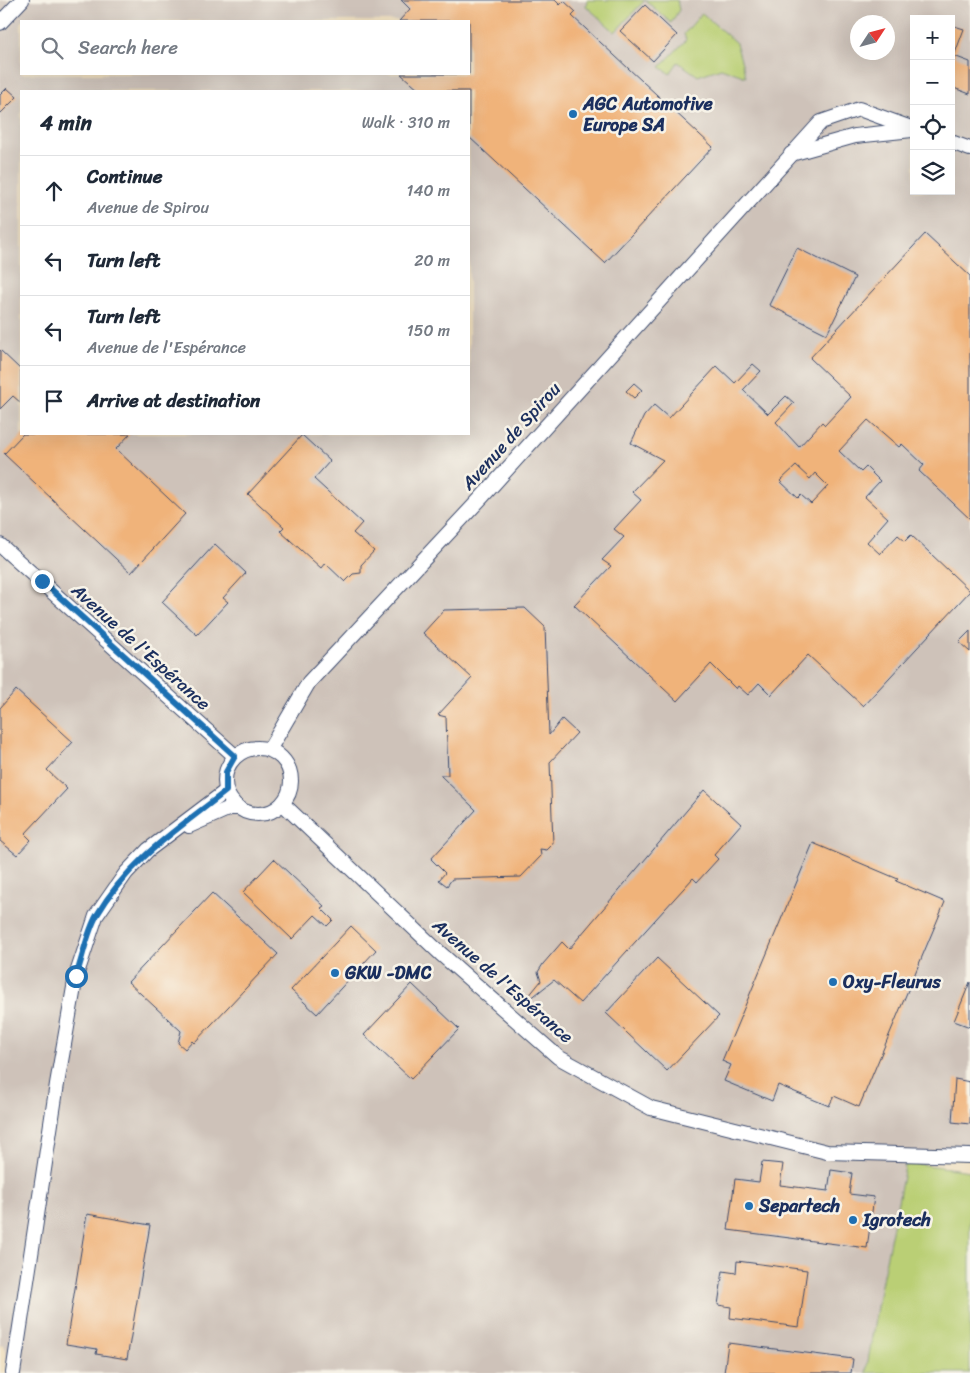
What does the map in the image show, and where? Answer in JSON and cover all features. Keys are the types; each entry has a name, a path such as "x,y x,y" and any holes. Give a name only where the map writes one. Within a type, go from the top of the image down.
{"street":[{"path":"0,22 22,0"},
{"name":"Avenue de Spirou","path":"270,750 309,682 482,497 821,122 859,109 910,128"},
{"name":"Avenue de Spirou","path":"791,154 855,136 910,130"},
{"path":"955,143 970,149"},
{"name":"Avenue de l'Espérance","path":"0,545 235,756"},
{"path":"176,830 230,808 237,808 256,815 275,811 283,804 290,790 291,773 287,763 270,750 252,748 235,756 226,772 226,791 237,808"},
{"path":"13,1373 57,1084 76,976 96,916 126,873 148,850 226,791"},
{"name":"Avenue de l'Espérance","path":"283,804 441,954 558,1057 651,1108 826,1152 970,1156"}],"shaded area":[{"path":"0,0 970,0 970,1148 906,1162 867,1373 6,1373 5,1346 0,1345"}],"green space":[{"path":"587,0 645,0 615,32 586,6"},
{"path":"645,0 677,0 679,10 671,23"},
{"path":"702,13 736,43 746,77 721,68 698,76 678,62 670,74 660,67 686,40 684,34"},
{"path":"906,1162 970,1171 970,1373 866,1373 879,1295"}],"building":[{"name":"AGC Automotive Europe SA","path":"401,0 555,0 560,5 564,1 576,12 572,16 713,147 605,263 470,138 470,90 419,90 402,75 470,75 470,20 400,20 410,9"},
{"path":"645,5 677,35 653,61 620,31"},
{"path":"955,26 964,29 955,53"},
{"path":"955,56 970,62 970,94 955,88"},
{"path":"7,88 17,97 0,114 0,95"},
{"path":"925,234 970,276 970,519 919,471 924,465 902,444 899,447 868,420 839,451 861,472 866,467 880,481 865,497 888,518 867,542 880,554 898,535 905,541 911,535 970,591 863,706 808,655 771,695 759,683 748,695 738,686 736,689 711,664 677,701 574,605 611,566 602,560 624,537 614,529 641,500 632,492 663,460 631,443 644,416 654,405 669,418 717,366 735,383 753,364 761,371 743,390 768,414 786,396 794,403 776,422 799,447 822,422 825,425 851,397 810,358","holes":["796,466 810,479 815,473 828,486 811,504 801,495 798,498 780,481"]},
{"path":"797,248 855,277 827,334 769,305"},
{"path":"0,350 20,369 20,402 13,396 0,409"},
{"path":"634,383 642,390 634,398 626,391"},
{"path":"22,435 129,435 116,449 185,514 131,573 4,454"},
{"path":"302,435 330,461 314,479 362,523 353,533 374,551 361,565 361,573 353,574 345,582 325,563 321,568 280,531 284,527 248,494"},
{"path":"215,544 246,573 223,598 228,602 197,635 162,602"},
{"path":"525,608 545,627 549,735 562,719 577,733 550,762 553,844 547,850 540,849 541,856 521,877 452,879 447,886 439,880 445,873 431,859 476,810 440,775 448,775 446,717 438,715 472,678 423,633 444,610"},
{"path":"970,631 970,652 959,642"},
{"path":"16,690 73,742 47,770 67,789 25,834 31,840 17,855 0,841 0,708"},
{"path":"704,790 741,824 714,855 718,859 697,882 693,878 580,1003 554,980 530,999 528,997 541,981 538,972 543,964 562,942 569,949"},
{"name":"Oxy-Fleurus","path":"813,843 898,879 896,881 945,902 859,1107 834,1096 829,1106 778,1085 772,1101 724,1081 731,1065 722,1061"},
{"path":"274,859 324,906 321,908 333,920 327,926 315,915 292,939 243,892"},
{"path":"212,893 278,954 194,1043 192,1041 185,1049 178,1043 181,1031 128,982"},
{"path":"351,926 376,950 317,1014 291,990"},
{"path":"657,958 719,1016 667,1071 606,1013"},
{"path":"970,982 970,1027 954,1021"},
{"path":"412,984 459,1029 411,1079 364,1035"},
{"path":"955,1079 970,1082 970,1124 952,1122"},
{"path":"762,1162 783,1164 780,1185 828,1191 831,1170 852,1173 849,1194 874,1197 867,1248 728,1230 735,1179 759,1182"},
{"path":"87,1214 150,1225 127,1359 96,1354 97,1349 66,1344"},
{"path":"737,1261 807,1270 799,1327 730,1318 731,1307 718,1305 723,1271 736,1273"},
{"path":"728,1343 853,1359 851,1373 724,1373"}],"place":[{"name":"AGC Automotive Europe SA","path":"573,114"},
{"name":"GKW -DMC","path":"335,973"},
{"name":"Oxy-Fleurus","path":"833,982"},
{"name":"Separtech","path":"749,1206"},
{"name":"Igrotech","path":"853,1220"}],"route":[{"path":"42,581 235,756 226,772 224,782 226,791 148,850 126,873 96,916 76,976"}]}
